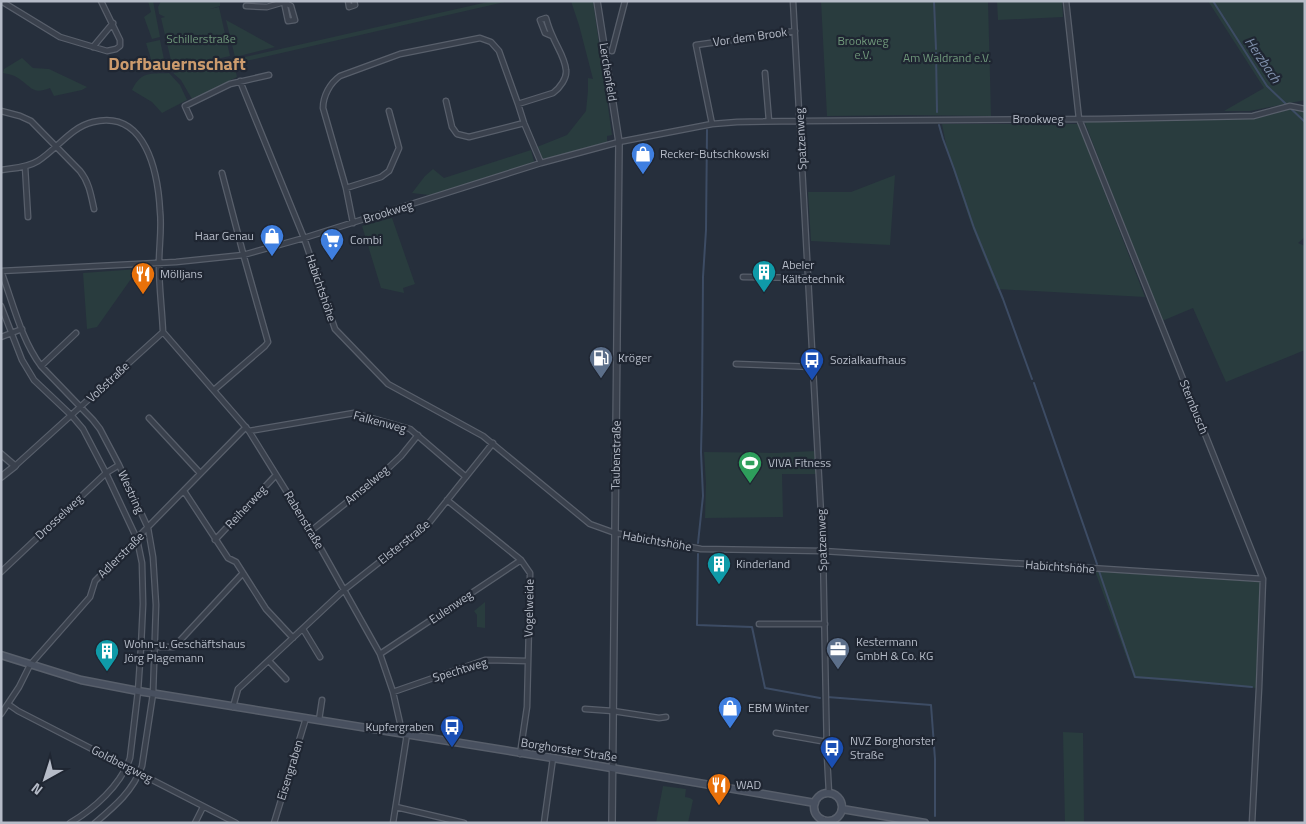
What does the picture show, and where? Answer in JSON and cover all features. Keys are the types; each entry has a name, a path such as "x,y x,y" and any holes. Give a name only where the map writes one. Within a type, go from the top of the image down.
{"main road":[{"name":"Borghorster Straße","path":"1,655 81,680 138,692 553,758 815,804"},
{"path":"829,793 840,799 842,809 838,816 832,820 823,821 815,811 815,804 820,796 829,793"},
{"path":"842,809 924,823"}],"street":[{"path":"1,1 60,38 108,51 120,46 120,40 101,1"},
{"path":"348,1 349,7 355,5 354,1"},
{"name":"Lerchenfeld","path":"597,1 619,142"},
{"path":"612,51 625,1"},
{"name":"Spatzenweg","path":"793,1 823,551 829,793"},
{"name":"Sternbusch","path":"1066,1 1079,119 1263,579 1252,823"},
{"path":"246,6 267,7 284,2"},
{"path":"93,47 113,23"},
{"name":"Vor dem Brook","path":"712,124 696,45 795,30"},
{"path":"518,104 553,92 558,89 566,76 564,61 552,36"},
{"path":"353,223 346,188 323,108 323,100 334,80 340,76 400,54 480,38 491,42 498,49 524,123 541,163"},
{"path":"765,73 769,121"},
{"path":"190,117 185,106 230,84 269,75"},
{"path":"240,82 304,238"},
{"path":"446,101 452,127 457,134 468,137 524,123"},
{"name":"Brookweg","path":"1,271 159,263 243,255 353,223 541,163 619,142 712,124 769,121 1253,116 1287,106 1305,109"},
{"path":"1,111 31,121 86,178 94,209"},
{"path":"346,188 382,177 388,171 399,148 389,111"},
{"path":"1,170 37,162 78,128 91,122 109,120 135,131 145,145 155,168 161,211 159,263 163,332"},
{"name":"Taubenstraße","path":"612,823 619,142"},
{"path":"25,166 28,217"},
{"path":"214,390 268,342 222,173"},
{"name":"Habichtshöhe","path":"304,238 335,329 388,384 483,436 590,524 616,533 701,548 823,551 1263,579"},
{"name":"Westring","path":"1,271 26,340 41,366 100,429 148,528 154,566 156,605 155,646 153,694 142,766 119,803 95,823"},
{"path":"743,277 808,278"},
{"name":"Westring","path":"1,306 22,360 34,380 84,429 137,539 142,563 141,646 138,692 130,758 127,766 110,791 96,805 70,823"},
{"path":"1,336 22,329"},
{"name":"Rabenstraße","path":"163,332 248,429 311,531 380,654 393,692 404,734"},
{"name":"Voßstraße","path":"1,478 163,332"},
{"path":"41,366 76,333"},
{"path":"736,364 814,367"},
{"name":"Falkenweg","path":"248,429 354,413 410,429 466,477"},
{"path":"149,418 200,473"},
{"name":"Adlerstraße","path":"1,714 19,687 30,665 90,597 95,581 200,473 248,429"},
{"name":"Amselweg","path":"311,531 382,474 401,456 418,435"},
{"name":"Elsterstraße","path":"233,707 238,689 344,590 429,523 493,443"},
{"path":"1,454 15,466"},
{"name":"Drosselweg","path":"1,572 106,473 119,465"},
{"name":"Reiherweg","path":"215,540 276,475"},
{"path":"184,491 228,558 236,562 266,609 293,638"},
{"name":"Vogelweide","path":"447,500 521,560 530,573 527,707 520,754"},
{"name":"Eulenweg","path":"380,654 521,560"},
{"path":"141,646 174,647 243,573"},
{"path":"759,624 825,624"},
{"path":"303,629 320,657"},
{"name":"Spechtweg","path":"393,692 485,660 528,661"},
{"path":"268,661 286,679"},
{"path":"319,720 322,700"},
{"name":"Goldbergweg","path":"8,704 18,711 236,823"},
{"path":"585,709 659,718 666,717"},
{"name":"Eisengraben","path":"274,823 306,718"},
{"path":"776,732 827,742"},
{"path":"393,823 404,734"},
{"path":"544,823 553,758"},
{"path":"195,823 204,806"},
{"path":"396,807 464,823"}],"green space":[{"path":"148,1 153,1 160,37 152,39 144,17 151,12"},
{"name":"Schillerstraße","path":"161,1 220,1 220,6 210,9 219,7 230,56 173,69 161,18 165,17 159,14 158,7"},
{"path":"492,1 509,1 237,63 236,59"},
{"path":"571,1 593,1 612,135 607,136 607,145 541,163 537,154 537,147 567,135 586,111 588,78 593,79"},
{"path":"821,1 988,1 991,116 827,116"},
{"path":"997,1 1062,1 1063,17 998,20"},
{"path":"1208,1 1305,1 1305,100 1250,111 1224,111 1264,88"},
{"path":"226,20 275,47 235,57"},
{"path":"160,40 166,69 154,69 146,43"},
{"path":"22,58 33,68 49,69 87,87 82,90 54,96 50,88 39,91 16,77 3,73 4,69"},
{"path":"233,59 237,77 192,99 181,80 173,73"},
{"path":"169,73 180,85 187,100 162,113 152,102 132,90 139,79 147,75"},
{"path":"1295,108 1305,111 1305,237 1298,243 1305,246 1305,350 1226,382 1193,308 1162,321 1085,123 1086,121 1268,113"},
{"path":"942,124 1078,124 1145,297 997,289 971,224 948,154"},
{"path":"531,150 535,165 438,196 412,193 433,169 444,178"},
{"path":"895,175 890,245 811,241 808,192 851,192"},
{"path":"392,218 415,284 403,288 404,293 381,288 362,226"},
{"path":"138,269 97,327 87,329 83,273"},
{"path":"815,451 817,474 782,474 783,517 705,518 706,483 704,452 775,453"},
{"path":"1095,571 1261,581 1256,688 1134,678"},
{"path":"485,602 485,628 477,627 477,615 474,611"},
{"path":"1063,732 1083,733 1084,823 1065,823"},
{"path":"663,786 686,789 685,797 693,800 688,823 656,823"}],"waterway":[{"path":"934,1 936,49"},
{"name":"Herzbach","path":"1213,1 1267,86 1305,122"},
{"path":"936,53 937,112"},
{"path":"939,125 974,228 1003,299 1032,379"},
{"path":"698,543 703,496 701,452 707,130"},
{"path":"1034,383 1097,564"},
{"path":"698,554 697,625 752,627 765,688 820,698"},
{"path":"1099,571 1135,677 1252,687"},
{"path":"827,697 931,705 935,759 935,816"}],"place":[{"name":"Recker-Butschkowski","path":"643,175"},
{"name":"Haar Genau","path":"272,257"},
{"name":"Combi","path":"332,261"},
{"name":"Abeler Kältetechnik","path":"764,293"},
{"name":"Mölljans","path":"143,295"},
{"name":"Kröger","path":"601,379"},
{"name":"Sozialkaufhaus","path":"812,381"},
{"name":"VIVA Fitness","path":"750,484"},
{"name":"Kinderland","path":"719,585"},
{"name":"Kestermann GmbH & Co. KG","path":"838,670"},
{"name":"Wohn-u. Geschäftshaus Jörg Plagemann","path":"107,672"},
{"name":"EBM Winter","path":"730,729"},
{"name":"Kupfergraben","path":"452,748"},
{"name":"NVZ Borghorster Straße","path":"832,769"},
{"name":"WAD","path":"719,806"}],"district":[{"name":"Dorfbauernschaft","path":"177,64"}],"park label":[{"name":"Brookweg e.V.","path":"863,48"},
{"name":"Am Waldrand e.V.","path":"947,58"}]}
